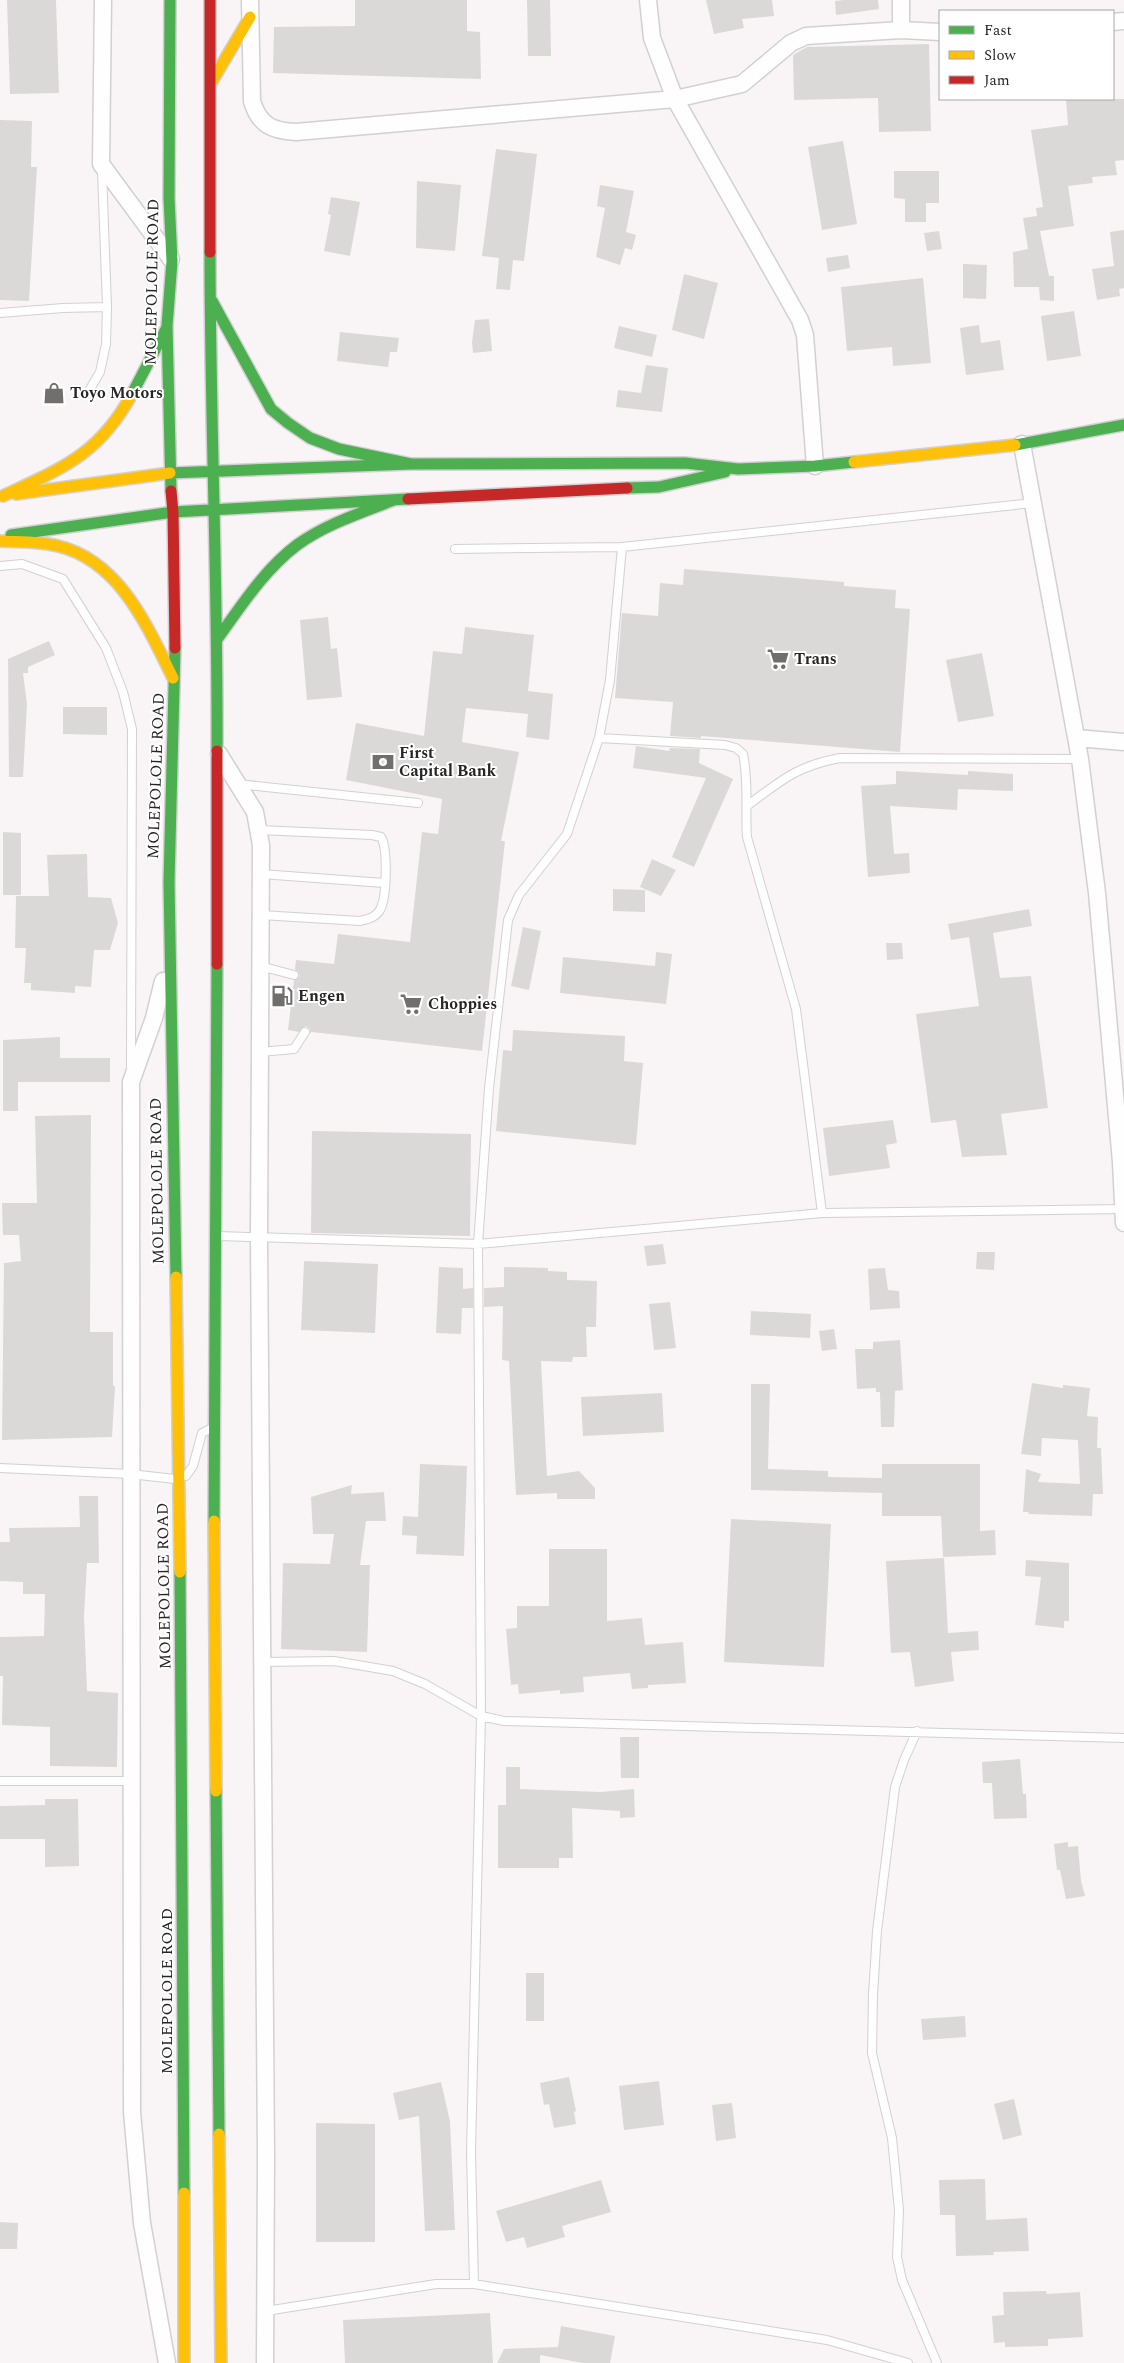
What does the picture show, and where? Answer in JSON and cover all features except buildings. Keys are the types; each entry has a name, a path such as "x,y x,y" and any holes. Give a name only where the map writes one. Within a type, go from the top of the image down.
{"main road":[{"name":"MOLEPOLOLE ROAD","path":"170,0 169,198 172,261 167,326 169,473 173,512 175,682 169,882 179,1479 184,1964 184,2363"},
{"path":"210,0 210,297 213,510 218,638 215,1427 221,2363"},
{"path":"211,82 250,17"},
{"path":"210,297 271,409 310,438 339,449 411,464"},
{"path":"1,496 78,459 100,441 121,415 167,326"},
{"path":"1,496 169,473 411,464 685,463 738,469 815,466 1022,444 1124,425"},
{"path":"0,536 173,512 659,487 738,469"},
{"path":"218,638 270,570 288,552 313,535 394,500"},
{"path":"0,541 63,547 86,556 116,580 137,608 175,682"}],"street":[{"path":"103,0 101,164 172,261"},
{"path":"250,0 252,101 256,114 263,122 281,131 296,132 675,99 742,84 791,43 806,36 902,30 939,32"},
{"path":"648,0 652,38 675,99 800,320 805,335 815,466"},
{"path":"901,0 902,30"},
{"path":"1022,444 1080,759 1097,893 1122,1162 1124,1216"},
{"path":"1076,738 1124,742"},
{"path":"217,752 255,812 259,830 261,874 259,1238 265,2363"},
{"path":"167,2363 142,2223 135,2164 132,2112 130,1474 131,1082 154,1018 170,952"}],"lane":[{"path":"87,394 100,372 106,344 107,307 101,164"},
{"path":"0,313 107,307"},
{"path":"455,549 622,548 1033,503"},
{"path":"474,2284 471,2152 480,1716 478,1244 489,1088 508,920 519,895 567,834 599,738 610,680 622,548"},
{"path":"0,566 22,564 63,578 106,648 123,692 132,729 131,1082"},
{"path":"599,738 725,746 736,748 743,754 746,766 748,805 746,837 796,1009 822,1213"},
{"path":"748,805 792,773 815,762 840,758 1080,759"},
{"path":"237,784 418,803"},
{"path":"259,830 381,837 386,845 384,883 380,910 372,918 360,921 261,915"},
{"path":"261,874 384,883"},
{"path":"260,966 294,975"},
{"path":"260,1052 294,1049 305,1032"},
{"path":"216,1236 478,1244 822,1213 1124,1216"},
{"path":"0,1468 130,1474 179,1479 185,1477 193,1466 202,1433 215,1427"},
{"path":"262,1662 334,1661 393,1671 425,1684 480,1716 504,1721 1124,1738"},
{"path":"917,1732 904,1760 895,1787 877,1931 872,2052 892,2138 898,2210 897,2257 902,2280 937,2363"},
{"path":"0,1781 132,1781"},
{"path":"266,2311 436,2284 474,2284 827,2340 908,2363"}],"traffic: fast":[{"path":"170,0 169,198 172,261 167,326 171,491"},
{"path":"210,252 217,751"},
{"path":"212,301 271,409 288,423 310,438 339,449 411,464"},
{"path":"132,394 166,329"},
{"path":"1015,445 1124,425"},
{"path":"170,473 411,464 685,463 738,469 815,466 854,462"},
{"path":"627,488 659,487 725,472"},
{"path":"11,535 173,512 408,499"},
{"path":"218,638 274,565 297,545 332,525 394,500"},
{"path":"175,648 169,882 176,1277"},
{"path":"214,1521 217,964"},
{"path":"180,1572 184,2193"},
{"path":"216,1791 219,2134"}],"traffic: slow":[{"path":"211,83 250,17"},
{"path":"3,496 61,468 92,446 106,432 132,394"},
{"path":"854,462 1015,445"},
{"path":"16,494 170,473"},
{"path":"0,541 51,544 80,554 98,566 115,581 142,617 173,678"},
{"path":"176,1277 180,1572"},
{"path":"214,1521 216,1791"},
{"path":"219,2134 221,2363"},
{"path":"184,2193 184,2363"}],"traffic: jam":[{"path":"210,0 210,252"},
{"path":"408,499 627,488"},
{"path":"171,491 175,648"},
{"path":"217,751 217,964"}],"place":[{"name":"Toyo Motors","path":"54,393"},
{"name":"Trans","path":"778,659"},
{"name":"First Capital Bank","path":"383,762"},
{"name":"Engen","path":"282,996"},
{"name":"Choppies","path":"411,1004"}]}
